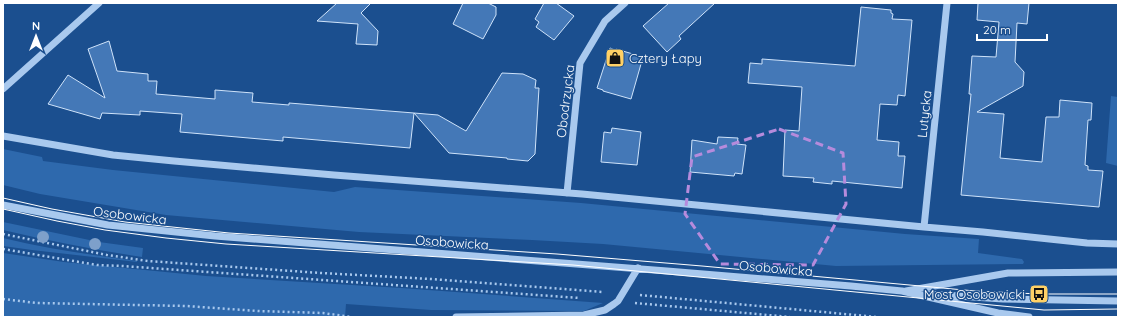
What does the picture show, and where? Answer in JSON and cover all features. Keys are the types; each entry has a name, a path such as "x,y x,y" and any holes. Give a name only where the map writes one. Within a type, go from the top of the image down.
{"street":[{"path":"3,89 99,3"},
{"name":"Obodrzycka","path":"567,193 580,63 605,21 625,3"},
{"name":"Lutycka","path":"924,227 947,3"},
{"path":"3,136 113,155 334,176 567,193 1087,243 1118,244"},
{"name":"Osobowicka","path":"3,205 108,225 214,236 843,285 902,292 998,313 1028,317"},
{"path":"456,317 584,315 605,310 618,301 638,268"},
{"name":"Osobowicka","path":"902,292 1008,273 1118,272"},
{"path":"902,292 1003,299 1118,301"}],"path":[{"path":"3,234 108,255 148,261 622,293 877,317"},
{"path":"3,249 97,265 580,298"},
{"path":"3,299 37,303 186,306 258,312 323,313 351,317"},
{"path":"633,302 790,317"}],"highlighted area":[{"path":"779,129 843,153 846,204 813,265 720,264 685,214 692,157"}],"shaded area":[{"path":"1111,96 1118,97 1118,166 1106,163"},
{"path":"3,149 42,157 43,161 113,170 334,192 355,187 581,203 905,234 979,239 978,253 1022,259 1024,262 1023,264 836,266 603,244 359,232 166,215 40,194 3,185"},
{"path":"3,222 99,242 143,248 142,257 72,245 3,230"},
{"path":"3,238 53,249 137,262 3,246"},
{"path":"3,253 64,262 206,276 401,288 603,303 584,311 431,310 346,304 345,317 3,317"}],"building":[{"path":"337,3 371,3 361,13 378,31 377,45 356,44 358,24 317,21"},
{"path":"463,3 488,3 496,7 496,15 483,39 453,24"},
{"path":"544,3 556,3 574,16 554,40 536,27 539,22 535,19"},
{"path":"669,3 715,3 679,36 681,39 667,52 643,26"},
{"path":"978,3 1029,3 1027,24 1017,23 1015,62 1024,72 1023,86 977,112 1004,114 1000,158 1042,162 1046,117 1059,117 1060,100 1092,103 1091,120 1088,120 1085,165 1088,166 1088,170 1103,171 1099,207 961,195 971,94 969,94 972,56 996,57 999,22 977,20"},
{"path":"861,7 891,10 891,13 893,14 892,19 912,20 905,96 898,95 897,105 880,104 877,140 899,142 898,156 905,156 902,188 832,181 832,184 813,182 814,178 783,176 785,130 799,131 802,87 748,83 750,63 762,64 762,59 855,66"},
{"path":"109,41 117,71 148,74 148,81 157,81 156,94 215,99 215,90 253,93 252,102 289,105 289,103 414,113 410,148 283,137 283,141 180,132 182,114 140,111 140,115 102,113 100,119 48,104 68,75 105,98 88,49"},
{"path":"610,48 643,57 631,99 597,88"},
{"path":"502,73 523,74 536,80 535,88 539,88 535,154 528,161 449,153 414,113 438,115 466,131"},
{"path":"612,128 641,132 637,165 601,162 604,132 611,133"},
{"path":"718,137 738,138 737,144 746,145 742,174 735,173 734,176 690,172 692,140 717,144"}],"tram line":[{"path":"3,198 52,209 125,222 229,233 557,254 975,291 1039,294 1118,294"},
{"path":"3,209 105,230 226,244 573,265 1044,310 1118,309"}],"place":[{"name":"Cztery Łapy","path":"615,58"},
{"name":"Most Osobowicki","path":"1039,294"}]}
